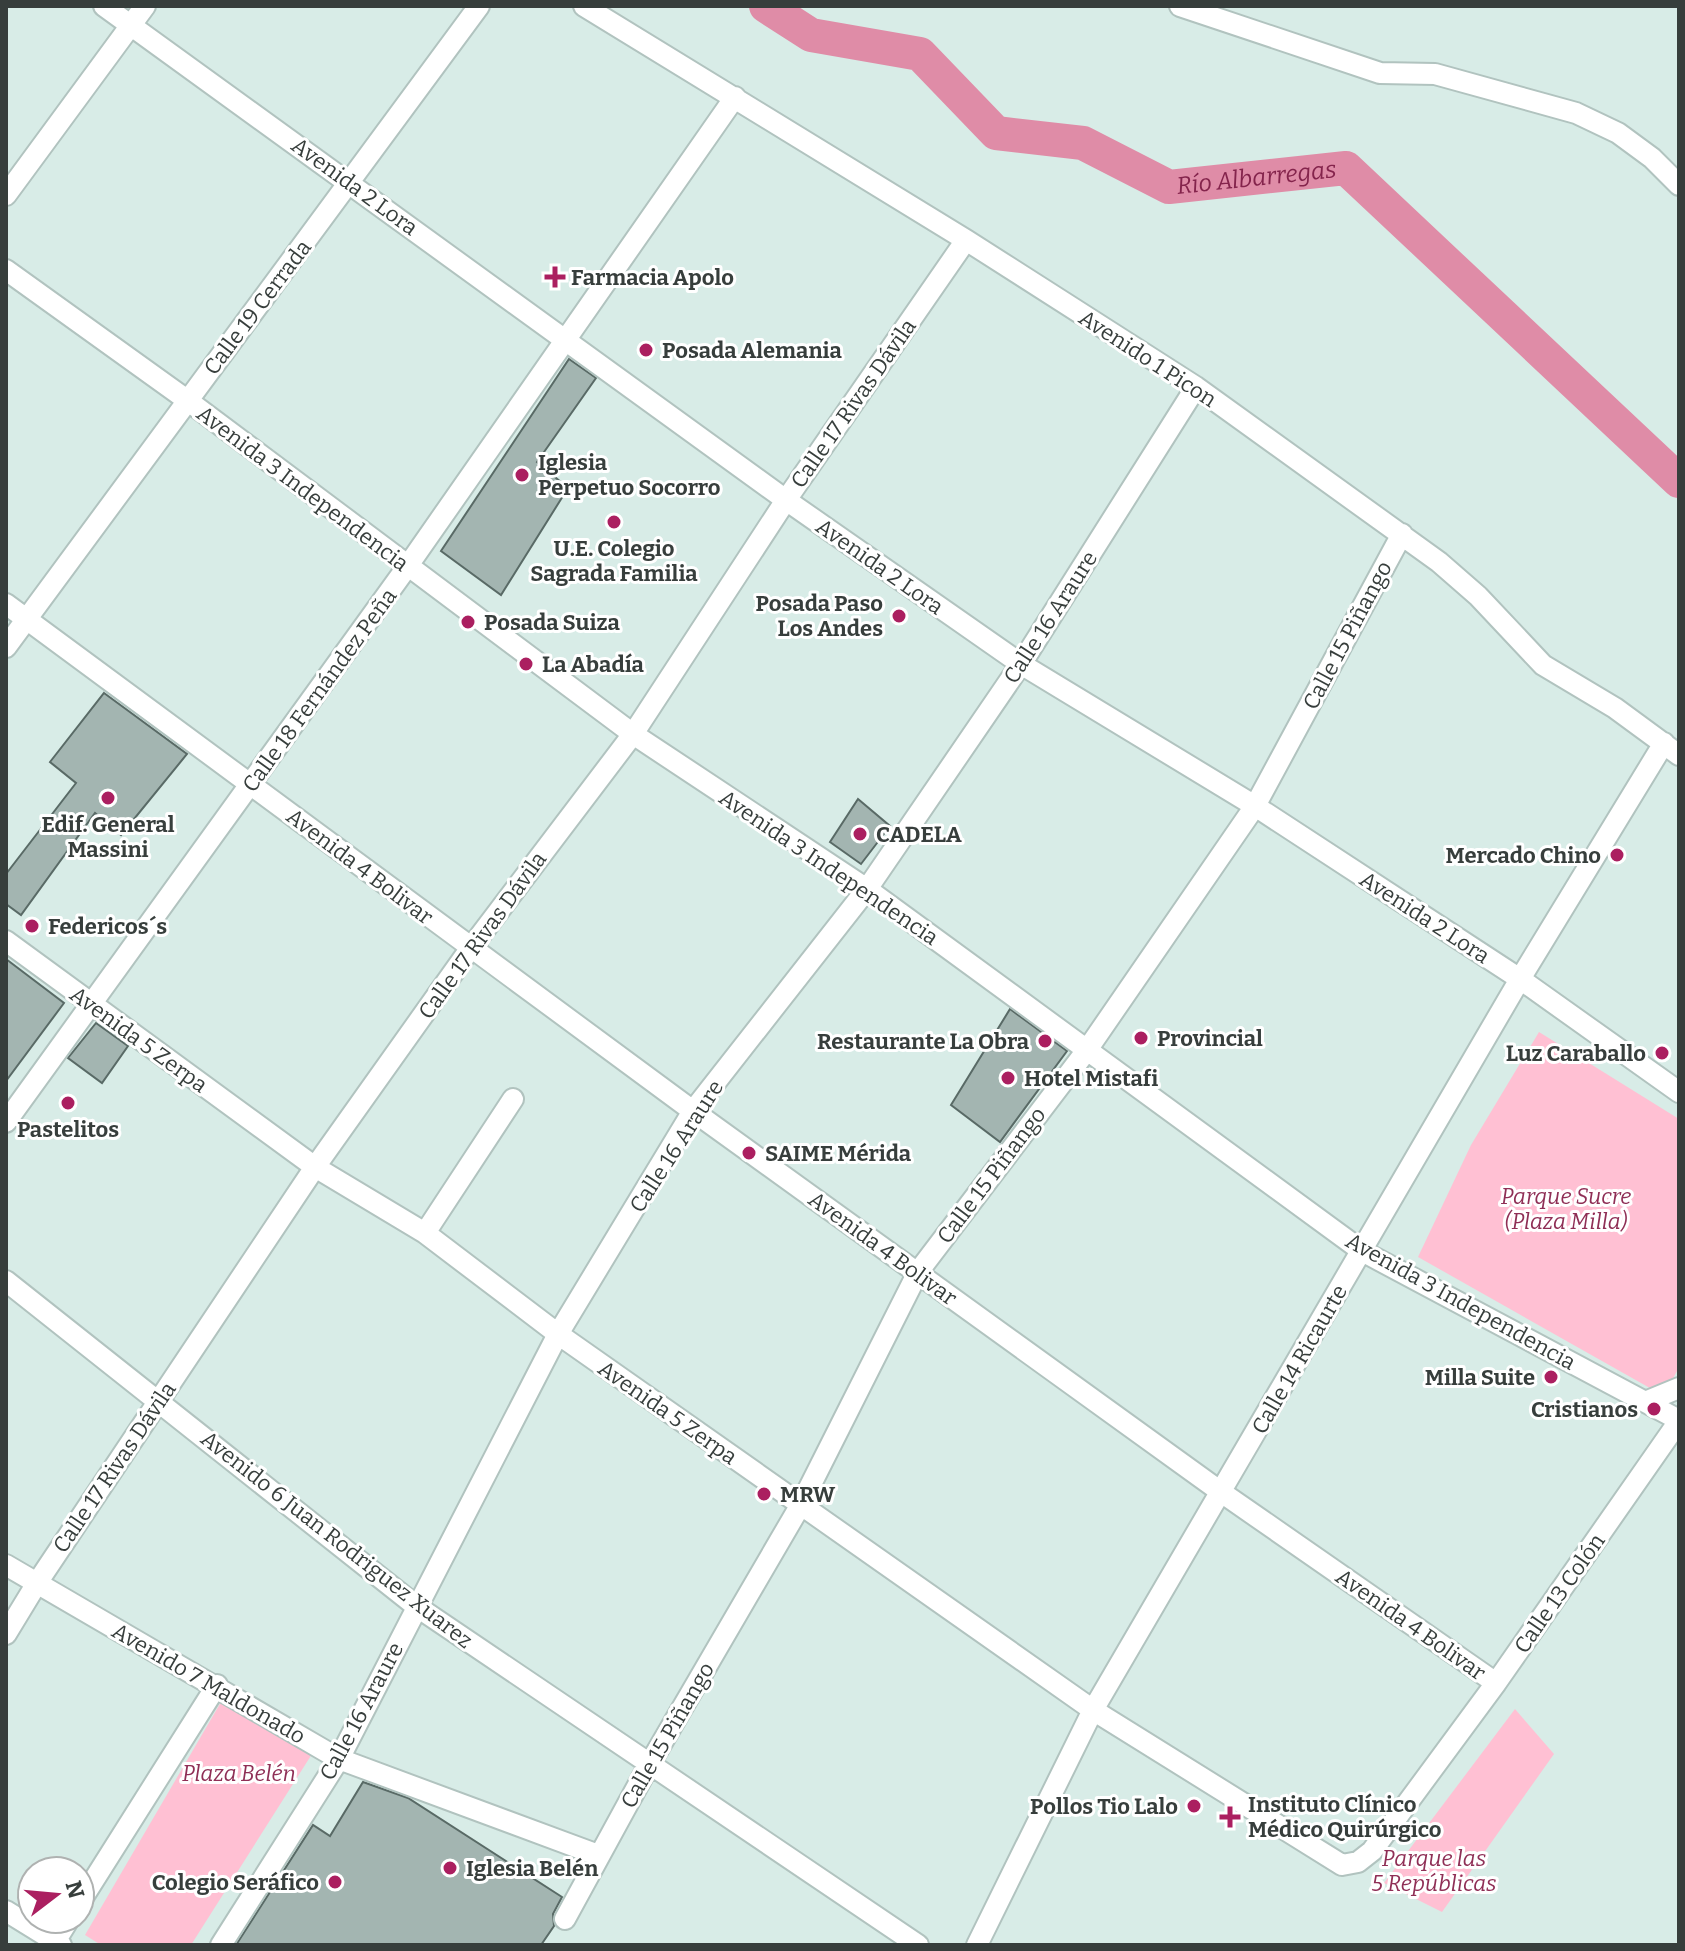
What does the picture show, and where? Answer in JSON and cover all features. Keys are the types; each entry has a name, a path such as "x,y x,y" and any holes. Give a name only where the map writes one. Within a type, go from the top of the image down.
{"street":[{"name":"Avenida 2 Lora","path":"104,6 352,182 786,500 1021,664 1255,806 1520,979 1679,1092"},
{"path":"6,195 145,6"},
{"name":"Calle 19 Cerrada","path":"6,647 479,6"},
{"name":"Avenido 1 Picon","path":"584,6 966,240 1196,387 1402,534 1478,596 1543,665 1615,708 1672,749"},
{"path":"1180,6 1380,73 1435,74 1576,113 1618,133 1652,158 1679,185"},
{"name":"Calle 18 Fernández Peña","path":"6,1122 89,1003 252,785 735,97"},
{"name":"Calle 17 Rivas Dávila","path":"6,1634 315,1167 470,949 633,734 786,500 966,240"},
{"name":"Avenida 3 Independencia","path":"6,270 187,400 633,734 867,889 1362,1251 1679,1421"},
{"name":"Calle 16 Araure","path":"221,1945 339,1759 558,1334 693,1111 867,889 1021,664 1196,387"},
{"name":"Calle 15 Piñango","path":"565,1919 649,1765 800,1506 918,1272 1087,1050 1255,806 1402,534"},
{"name":"Avenida 4 Bolivar","path":"6,604 693,1111 1221,1492 1496,1683"},
{"name":"Calle 14 Ricaurte","path":"977,1945 1093,1710 1520,979 1672,749"},
{"name":"Avenida 5 Zerpa","path":"6,941 315,1167 425,1233 558,1334 1093,1710 1342,1865"},
{"path":"425,1233 513,1099"},
{"name":"Avenido 6 Juan Rodriguez Xuarez","path":"6,1281 416,1606 918,1945"},
{"path":"1645,1402 1679,1388"},
{"name":"Calle 13 Colón","path":"1342,1865 1358,1862 1372,1851 1496,1683 1679,1421"},
{"name":"Avenido 7 Maldonado","path":"6,1565 217,1685 339,1759 598,1855"},
{"path":"96,1877 217,1685"},
{"path":"6,1911 56,1944"}],"green space":[{"name":"Parque Sucre (Plaza Milla)","path":"1539,1032 1679,1119 1679,1367 1664,1396 1418,1257 1471,1145"},
{"name":"Plaza Belén","path":"224,1697 312,1754 191,1945 101,1945 85,1935 96,1935 96,1916"},
{"name":"Parque las 5 Repúblicas","path":"1515,1709 1554,1754 1442,1912 1384,1883"}],"building":[{"name":"Iglesia Perpetuo Socorro","path":"569,359 596,378 537,462 568,488 501,595 441,551"},
{"name":"Edif. General Massini","path":"104,693 187,754 121,835 95,813 21,915 6,904 6,874 76,783 50,762"},
{"name":"CADELA","path":"858,799 890,826 861,864 830,842"},
{"path":"6,959 64,1003 6,1081"},
{"name":"Hotel Mistafi","path":"1010,1009 1067,1051 1000,1142 951,1105"},
{"path":"96,1023 128,1046 102,1083 68,1058"},
{"path":"363,1782 408,1798 562,1897 553,1914 554,1926 541,1945 236,1945 313,1825 330,1836"}],"waterway":[{"name":"Río Albarregas","path":"766,6 811,35 920,54 996,133 1083,143 1169,187 1346,168 1679,481"}],"place":[{"name":"Farmacia Apolo","path":"555,277"},
{"name":"Posada Alemania","path":"646,350"},
{"name":"Iglesia Perpetuo Socorro","path":"522,475"},
{"name":"U.E. Colegio Sagrada Familia","path":"614,522"},
{"name":"Posada Paso Los Andes","path":"899,616"},
{"name":"Posada Suiza","path":"468,622"},
{"name":"La Abadía","path":"526,664"},
{"name":"Edif. General Massini","path":"108,798"},
{"name":"CADELA","path":"860,834"},
{"name":"Mercado Chino","path":"1617,855"},
{"name":"Federicos´s","path":"32,926"},
{"name":"Provincial","path":"1141,1038"},
{"name":"Restaurante La Obra","path":"1045,1041"},
{"name":"Luz Caraballo","path":"1662,1053"},
{"name":"Hotel Mistafi","path":"1008,1078"},
{"name":"Pastelitos","path":"68,1103"},
{"name":"SAIME Mérida","path":"749,1153"},
{"name":"Milla Suite","path":"1551,1377"},
{"name":"Cristianos","path":"1654,1409"},
{"name":"MRW","path":"764,1494"},
{"name":"Pollos Tio Lalo","path":"1194,1806"},
{"name":"Instituto Clínico Médico Quirúrgico","path":"1230,1817"},
{"name":"Iglesia Belén","path":"450,1868"},
{"name":"Colegio Seráfico","path":"335,1882"}]}
